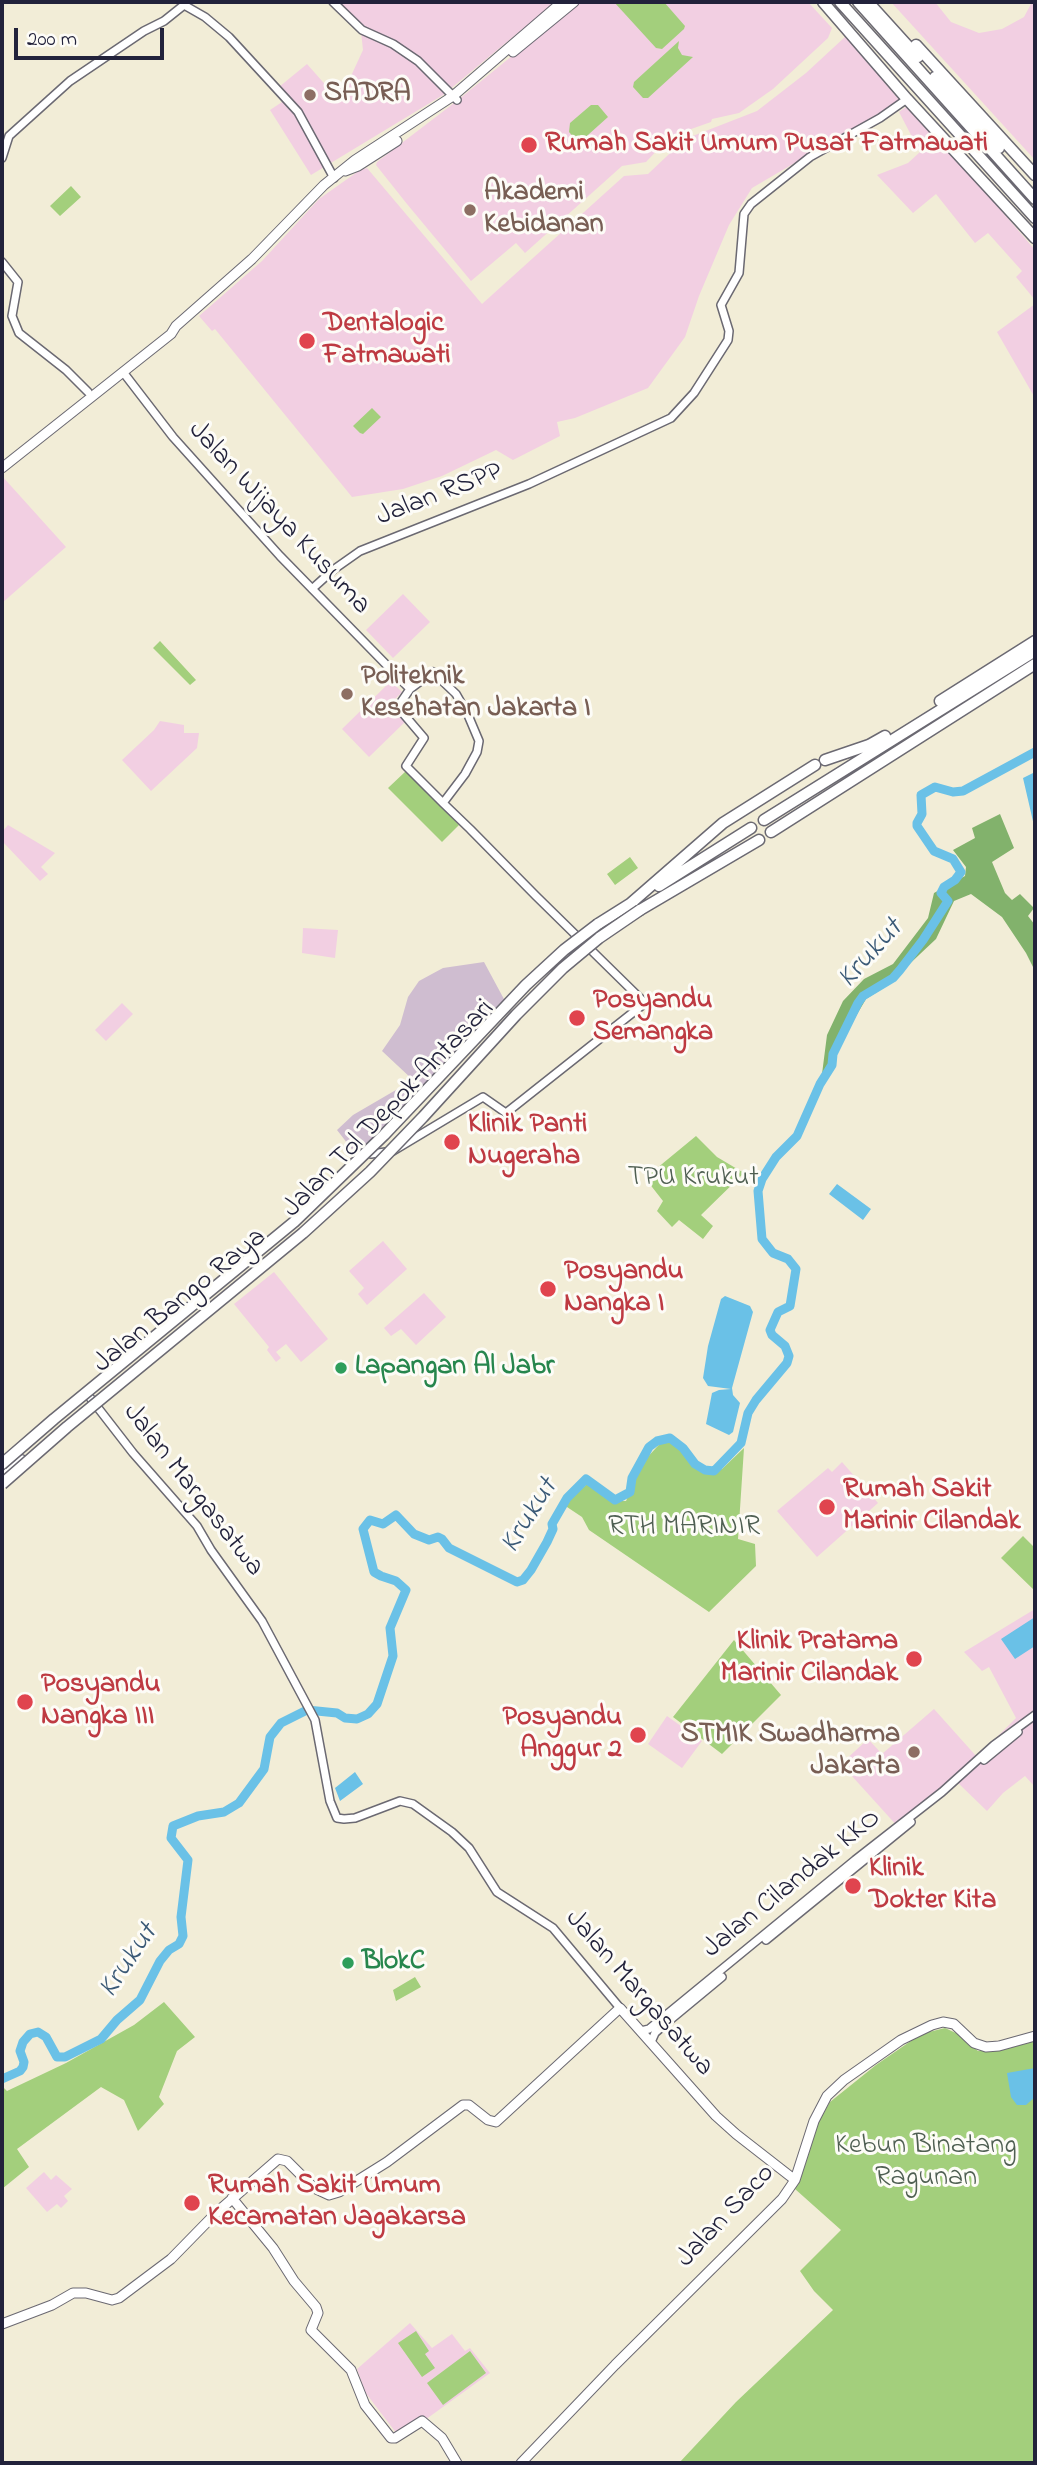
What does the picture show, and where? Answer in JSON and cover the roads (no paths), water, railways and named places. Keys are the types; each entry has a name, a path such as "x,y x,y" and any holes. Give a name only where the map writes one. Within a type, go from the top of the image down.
{"highway":[{"path":"823,2 907,99 1035,238"},
{"path":"840,2 1035,218"},
{"path":"858,2 1035,199"},
{"path":"868,2 1035,189"},
{"path":"876,2 1035,175"},
{"path":"853,36 874,53 1035,228"},
{"path":"635,907 723,823 820,762 874,743 1033,645"},
{"path":"764,820 1033,645"},
{"path":"771,832 1035,664"},
{"name":"Jalan Tol Depok–Antasari","path":"2,1466 303,1233 370,1172 516,1015 564,968 635,907 751,828"},
{"name":"Jalan Tol Depok–Antasari","path":"2,1485 304,1213 384,1135 526,985 564,950 598,924 759,840"}],"main road":[{"path":"455,98 562,2"},
{"path":"2,462 88,392 176,326 247,264 317,191 344,172 355,160 382,147 455,98 574,2"},
{"path":"2,468 171,334 176,326"},
{"path":"2,2324 73,2294 86,2292 112,2300 119,2298 171,2259 232,2198 278,2159 287,2161 323,2194 339,2192 421,2139 465,2105 496,2122 620,2008"},
{"name":"Jalan Margasatwa","path":"620,2008 716,2116 795,2180"},
{"name":"Jalan Saco","path":"521,2463 605,2374 782,2199 795,2180 814,2122 827,2096 844,2080 901,2040 943,2022 954,2024 979,2046 999,2046 1035,2036"},
{"path":"232,2198 316,2307 318,2313 311,2330 351,2370 365,2405 391,2438 422,2421 442,2438 457,2463"}],"street":[{"path":"333,2 362,30 393,44 418,61 455,98"},
{"path":"2,158 9,136 70,81 164,21 184,5 205,17 229,37 298,112 334,178"},
{"name":"Jalan RSPP","path":"312,589 360,551 529,484 671,418 712,368 728,340 729,331 721,305 739,273 744,214 751,204 810,157 880,118 907,99"},
{"path":"2,262 18,282 12,316 19,333 66,370 88,392"},
{"name":"Jalan Wijaya Kusuma","path":"123,372 173,437 312,589 410,689"},
{"path":"443,803 465,774 477,752 479,741 456,694 433,672 410,689 400,708 424,738 406,766 443,803 583,943"},
{"name":"Jalan Bango Raya","path":"2,1466 296,1235 381,1153 519,996 583,943 645,1003 506,1113 482,1097 393,1152 381,1153 371,1154"},
{"path":"396,1133 401,1143 407,1143"},
{"name":"Jalan Bango Raya","path":"147,1353 289,1231 396,1133"},
{"name":"Jalan Bango Raya","path":"2,1478 90,1398"},
{"name":"Jalan Margasatwa","path":"90,1398 139,1461 197,1526 262,1621 312,1712 330,1801 337,1818 355,1818 400,1801 413,1804 469,1848 497,1892 553,1928 620,2008"},
{"name":"Jalan Cilandak KKO","path":"641,2031 649,2029 942,1792 994,1745 1035,1715"},
{"name":"Jalan Cilandak KKO","path":"651,2042 655,2033 671,2019 1035,1720"}],"water":[{"path":"1035,772 1035,830 1023,778"},
{"path":"837,1184 871,1209 863,1220 829,1194"},
{"path":"725,1296 750,1306 753,1312 732,1388 733,1395 740,1403 733,1432 729,1435 706,1424 712,1393 731,1389 708,1386 703,1378 708,1346 721,1299"},
{"path":"1035,1617 1035,1646 1015,1659 1001,1639"},
{"path":"355,1772 363,1784 340,1801 335,1788"},
{"path":"1035,2068 1035,2097 1026,2105 1017,2105 1011,2097 1007,2073"}],"waterway":[{"name":"Krukut","path":"2,2079 23,2067 20,2051 30,2034 38,2032 46,2037 57,2057 65,2057 101,2039 117,2020 140,2000 160,1961 169,1950 179,1944 183,1936 181,1917 188,1860 171,1838 173,1826 198,1816 224,1812 239,1803 264,1769 270,1737 281,1723 307,1710 337,1713 345,1718 357,1719 368,1714 377,1704 393,1656 390,1628 406,1590 396,1581 374,1572 363,1529 370,1520 383,1524 396,1515 414,1534 429,1540 438,1537 449,1548 517,1582 523,1580 531,1570 567,1498 586,1479 615,1500 630,1492 632,1478 649,1447 657,1441 670,1438 683,1448 695,1464 705,1470 714,1471 741,1443 748,1413 787,1363 789,1356 785,1346 770,1330 778,1312 790,1306 796,1269 788,1259 773,1253 762,1239 758,1191 762,1179 776,1157 797,1136 820,1084 832,1065 833,1054 858,1003 863,996 893,978 900,970 948,901 941,893 944,887 961,872 953,859 934,851 917,826 922,814 921,795 935,787 953,792 963,791 1035,752"}],"place":[{"name":"SADRA","path":"310,95"},
{"name":"Rumah Sakit Umum Pusat Fatmawati","path":"529,145"},
{"name":"Akademi Kebidanan","path":"470,210"},
{"name":"Dentalogic Fatmawati","path":"307,341"},
{"name":"Politeknik Kesehatan Jakarta I","path":"347,694"},
{"name":"Posyandu Semangka","path":"577,1018"},
{"name":"Klinik Panti Nugeraha","path":"452,1142"},
{"name":"Posyandu Nangka I","path":"548,1289"},
{"name":"Lapangan Al Jabr","path":"341,1368"},
{"name":"Rumah Sakit Marinir Cilandak","path":"827,1507"},
{"name":"Klinik Pratama Marinir Cilandak","path":"914,1659"},
{"name":"Posyandu Nangka III","path":"25,1702"},
{"name":"Posyandu Anggur 2","path":"638,1735"},
{"name":"STMIK Swadharma Jakarta","path":"914,1752"},
{"name":"Klinik Dokter Kita","path":"853,1886"},
{"name":"BlokC","path":"348,1963"},
{"name":"Rumah Sakit Umum Kecamatan Jagakarsa","path":"192,2203"}],"park label":[{"name":"TPU Krukut","path":"693,1179"},
{"name":"RTH MARINIR","path":"684,1528"},
{"name":"Kebun Binatang Ragunan","path":"926,2163"}]}
